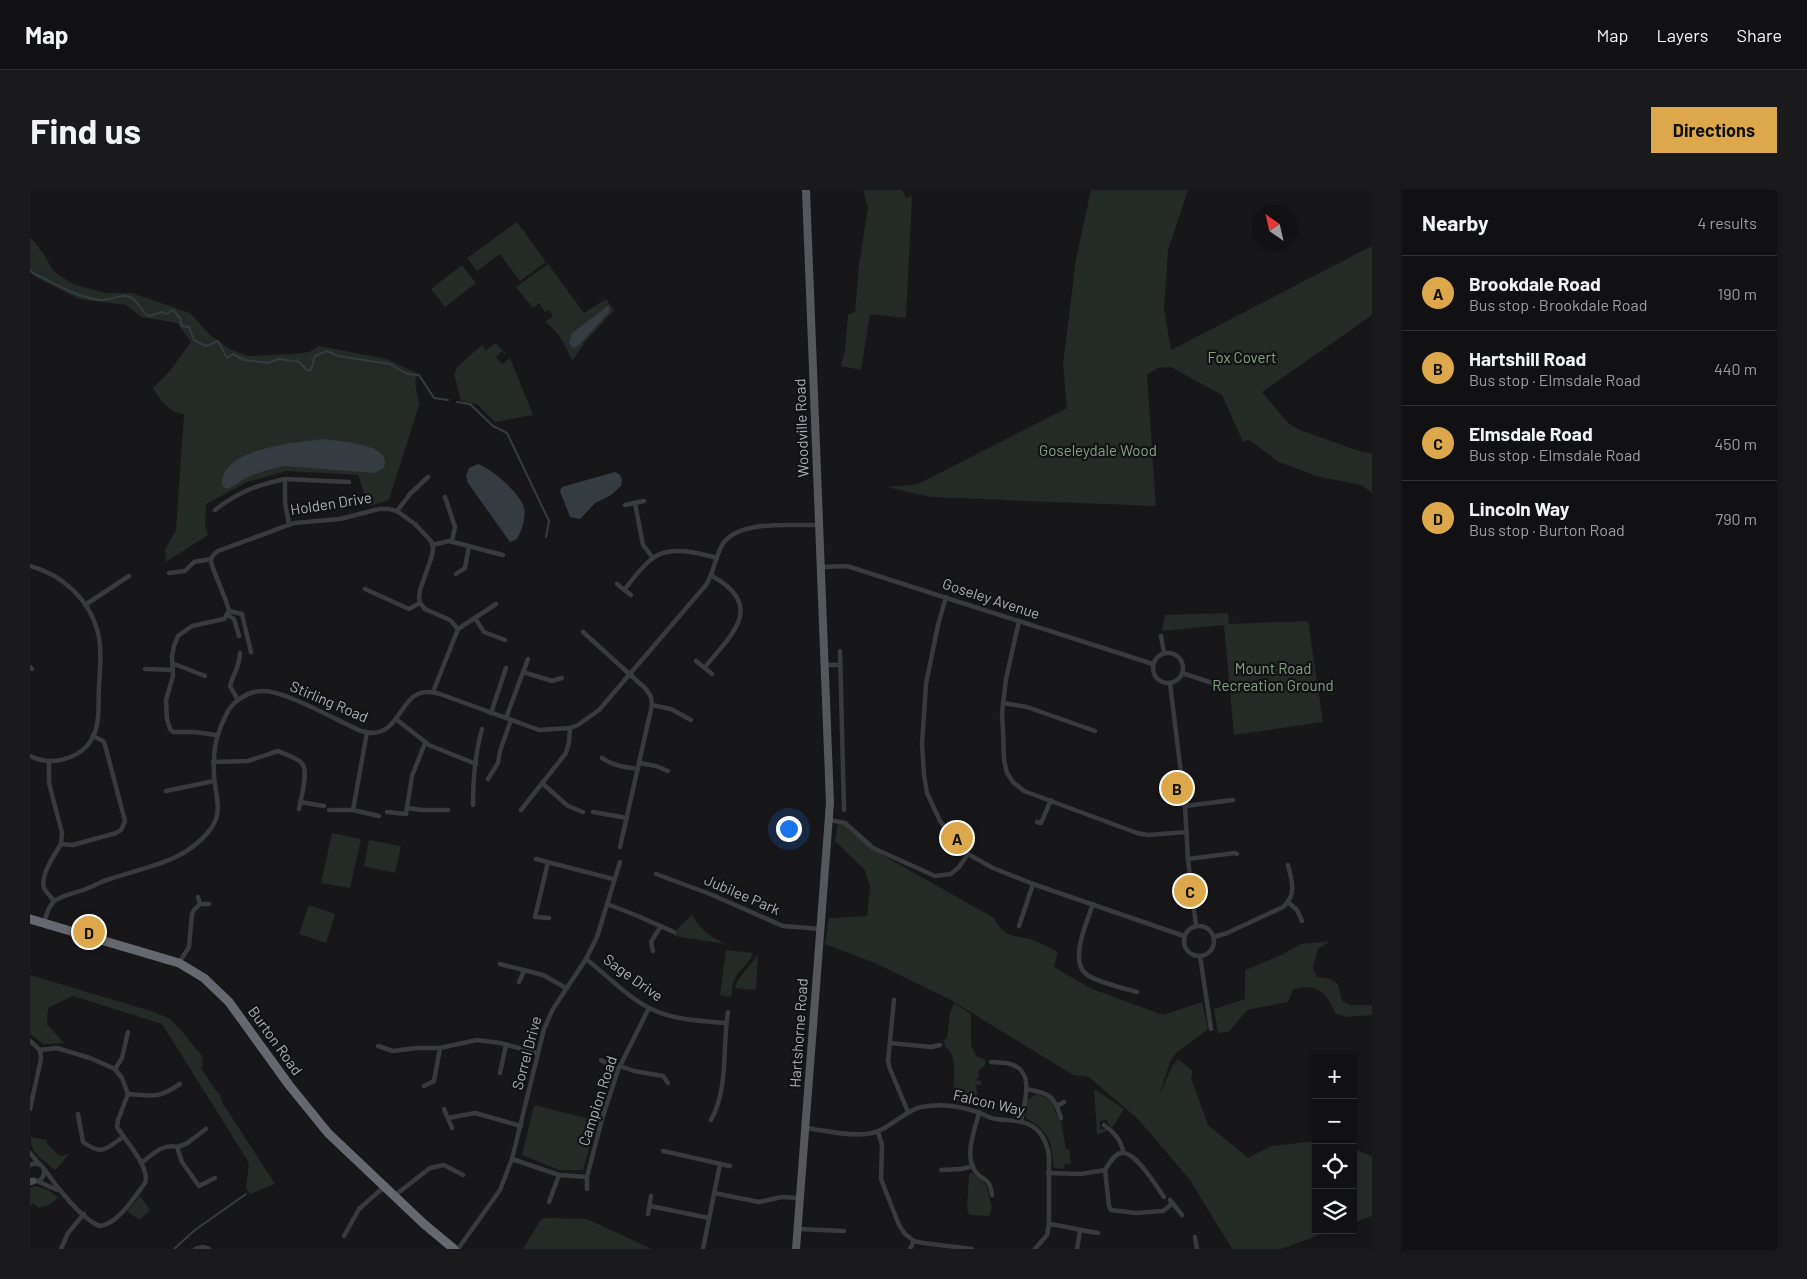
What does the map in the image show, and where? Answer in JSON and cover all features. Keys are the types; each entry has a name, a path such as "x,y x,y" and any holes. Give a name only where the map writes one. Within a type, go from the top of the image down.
{"highway":[{"name":"Burton Road","path":"30,919 179,963 204,978 229,1002 316,1120 384,1187 454,1249"}],"main road":[{"name":"Woodville Road","path":"806,190 830,803 829,820"},
{"name":"Hartshorne Road","path":"796,1249 829,820"}],"street":[{"path":"428,478 410,494 396,511 415,524 432,544 432,556 420,590 420,603 425,609 450,620 458,629"},
{"path":"285,479 285,503 289,524"},
{"path":"215,510 244,491 261,484 285,479 349,482"},
{"path":"445,497 455,527 452,541"},
{"path":"625,505 644,501"},
{"path":"635,503 643,545 652,558"},
{"name":"Holden Drive","path":"169,573 185,571 194,562 211,560 218,551 289,524 340,518 379,509 389,508 396,511"},
{"path":"496,604 458,629 433,692 539,730 570,728 578,725 599,710 712,576 717,558 727,538 743,529 755,526 818,526"},
{"path":"432,544 452,541 503,556"},
{"path":"456,574 465,568 469,546"},
{"path":"624,590 652,558 665,552 697,553 717,558"},
{"path":"211,560 226,600 228,613 234,619 239,636"},
{"path":"30,566 47,572 72,589 85,605 95,624 100,642 99,707 93,736 80,752 66,759 49,761 30,756"},
{"name":"Goseley Avenue","path":"820,567 847,566 1153,664"},
{"path":"85,605 129,576"},
{"path":"704,668 738,625 740,614 740,604 736,594 723,582 712,576"},
{"path":"617,584 631,595"},
{"path":"365,589 409,609 420,603"},
{"path":"946,597 938,625 926,684 922,723 923,763 927,793 935,812 948,831 968,854 993,868 1033,884 1184,936"},
{"path":"228,613 242,614 250,652"},
{"path":"216,735 195,732 178,733 170,729 166,700 170,692 174,646 178,636 192,626 224,619 228,613"},
{"path":"475,618 484,632 505,640"},
{"path":"1019,621 1006,679 1003,703 1004,760 1007,773 1012,782 1019,788 1137,832 1156,835 1187,832"},
{"path":"583,632 646,689 651,697 652,705 620,847"},
{"path":"1161,636 1164,653"},
{"path":"840,651 844,810"},
{"path":"1170,652 1176,655 1181,660 1183,666 1180,678 1170,683 1158,680 1153,664 1157,657 1164,653 1170,652"},
{"path":"44,924 49,908 54,901 110,879 150,868 189,850 200,841 216,820 218,803 213,762 216,735 226,713 238,700 230,686 238,670 240,653"},
{"path":"488,779 498,763 509,719 528,659"},
{"path":"696,660 712,674"},
{"path":"145,669 173,668 177,665 205,676"},
{"path":"824,665 840,665"},
{"path":"491,712 506,668"},
{"path":"523,672 552,680 562,678"},
{"path":"1182,672 1228,688"},
{"path":"1170,683 1185,806 1188,859 1196,926"},
{"name":"Stirling Road","path":"238,700 246,695 263,691 284,695 361,731 373,733 383,730 396,719 408,700 423,692 433,692"},
{"path":"1003,703 1027,707 1095,731"},
{"path":"652,705 671,709 691,720"},
{"path":"396,719 425,743 476,764"},
{"path":"521,810 566,753 570,728"},
{"path":"473,805 477,746 482,729"},
{"path":"353,810 366,732"},
{"path":"62,844 73,845 116,832 124,826 125,821 105,744 93,736"},
{"path":"387,812 406,814 412,776 425,743"},
{"path":"213,762 248,760 278,752 299,761 304,766 305,773 299,809"},
{"path":"602,758 618,766 638,769"},
{"path":"49,761 49,783 62,833 62,844 52,858 44,879 44,887 54,901"},
{"path":"639,763 656,766 668,771"},
{"path":"166,791 214,781"},
{"path":"542,783 568,806 584,812"},
{"path":"1038,822 1042,823 1051,800"},
{"path":"1185,806 1232,800"},
{"path":"300,802 379,816"},
{"path":"830,803 843,804"},
{"path":"407,808 448,810"},
{"path":"593,812 626,818"},
{"path":"829,820 846,823 874,848 935,876 951,874 959,867 968,854"},
{"path":"1188,859 1237,854"},
{"path":"536,859 613,879"},
{"path":"548,862 535,916 549,918"},
{"name":"Sorrel Drive","path":"458,1249 500,1190 512,1159 544,1029 553,1009 586,959 596,937 620,862"},
{"path":"1214,938 1284,907 1288,903 1294,888 1288,865"},
{"name":"Jubilee Park","path":"656,874 710,894 783,926 821,929"},
{"path":"1020,926 1033,884"},
{"path":"198,897 200,904"},
{"path":"1288,903 1297,910 1302,921"},
{"path":"179,963 189,947 192,914 200,904 208,904"},
{"path":"607,904 674,932"},
{"path":"1093,904 1079,951 1081,970 1089,976 1137,992"},
{"path":"653,951 651,942 661,926"},
{"path":"1196,926 1207,928 1214,938 1214,943 1209,952 1200,956 1192,955 1184,943 1184,936 1191,928 1196,926"},
{"path":"1200,956 1211,1029"},
{"name":"Sage Drive","path":"586,959 622,989 649,1008 668,1015 692,1020 726,1023"},
{"path":"500,964 543,974 566,988"},
{"path":"519,982 524,971"},
{"path":"894,1000 888,1061 908,1112"},
{"name":"Campion Road","path":"587,1189 587,1177 602,1119 619,1068 649,1008"},
{"path":"893,1010 901,1011"},
{"path":"711,1120 716,1110 724,1080 728,1012"},
{"path":"115,1069 122,1058 128,1032"},
{"path":"378,1046 393,1051 440,1048 477,1040 537,1053"},
{"path":"30,1041 40,1050 41,1059 30,1109"},
{"path":"890,1043 930,1047 940,1045"},
{"path":"500,1073 506,1045"},
{"path":"30,1153 45,1170 59,1191 100,1226 113,1221 146,1183 147,1174 142,1163 117,1127 128,1094 122,1078 115,1069 90,1058 57,1048 40,1050"},
{"path":"424,1086 434,1081 440,1048"},
{"path":"601,1060 619,1068 663,1076 668,1082"},
{"path":"991,1062 1012,1064 1020,1069 1027,1080 1021,1122"},
{"path":"128,1094 157,1096 167,1093 180,1084"},
{"path":"1026,1089 1049,1095 1057,1106 1061,1118"},
{"path":"1057,1106 1064,1102"},
{"name":"Falcon Way","path":"806,1128 849,1134 867,1134 878,1132 908,1112 928,1106 950,1105 979,1112 995,1119 1029,1124 1043,1136 1047,1145 1049,1224"},
{"path":"444,1109 452,1128"},
{"path":"716,1110 723,1112"},
{"path":"448,1118 475,1112 521,1126"},
{"path":"979,1112 972,1140 971,1154 976,1172 988,1178 992,1195"},
{"path":"78,1114 83,1142 92,1148 98,1151 107,1149 123,1137"},
{"path":"1104,1125 1117,1138 1123,1152"},
{"path":"142,1163 160,1149 186,1144 206,1129"},
{"path":"878,1132 882,1145 880,1179 899,1225 905,1234 914,1241 972,1249"},
{"path":"177,1147 182,1162 200,1186 215,1178"},
{"path":"663,1152 730,1166"},
{"path":"1164,1197 1144,1169 1129,1154 1123,1152 1117,1155 1111,1160 1105,1170 1111,1210 1136,1213 1162,1211 1172,1202 1182,1215"},
{"path":"512,1159 559,1175 587,1177"},
{"path":"30,1166 35,1163 39,1164"},
{"path":"703,1249 720,1164"},
{"path":"394,1196 430,1168 444,1165 463,1175"},
{"path":"941,1170 961,1170 973,1166"},
{"path":"32,1181 43,1178 45,1170"},
{"path":"1048,1173 1081,1174 1105,1170"},
{"path":"549,1202 559,1175"},
{"path":"32,1181 59,1191"},
{"path":"344,1236 359,1209 384,1187"},
{"path":"714,1193 759,1202 782,1198 800,1198"},
{"path":"648,1214 651,1196"},
{"path":"650,1206 709,1218"},
{"path":"61,1249 68,1233 84,1214"},
{"path":"1035,1249 1047,1236 1049,1224 1098,1233"},
{"path":"798,1229 844,1231"},
{"path":"1077,1249 1080,1231"},
{"path":"1195,1237 1197,1249"},
{"path":"910,1249 914,1241"},
{"path":"195,1249 203,1246 209,1249"}],"green space":[{"path":"863,190 902,190 906,198 912,196 906,318 870,314 861,370 841,366 845,349 848,315 855,312 859,264 868,208"},
{"name":"Goseleydale Wood","path":"1091,190 1188,190 1168,250 1164,309 1171,350 1372,246 1372,315 1262,392 1288,423 1300,430 1362,452 1372,453 1372,493 1361,485 1316,476 1279,462 1249,440 1243,442 1222,395 1171,367 1158,368 1147,375 1156,506 931,497 887,487 918,484 1067,408 1063,364 1076,259"},
{"path":"517,222 546,262 520,281 500,254 477,271 467,258"},
{"path":"30,237 44,254 53,271 73,284 105,293 132,293 190,313 210,335 230,349 247,356 295,354 309,352 319,346 387,359 418,374 415,381 419,405 389,500 369,506 358,475 287,471 247,482 206,504 205,524 208,535 166,562 165,550 176,530 184,414 169,408 153,388 169,372 191,342 177,323 141,317 126,305 79,299 34,276 30,272"},
{"path":"548,264 584,313 606,299 614,310 586,341 572,361 562,339 545,322 553,316 549,310 545,312 539,303 533,308 516,287"},
{"path":"462,265 476,283 445,307 431,289"},
{"path":"496,343 506,354 502,351 496,357 502,364 510,358 533,415 495,422 477,404 461,401 454,374 458,366 482,345 486,350"},
{"name":"Mount Road Recreation Ground","path":"1228,613 1229,624 1308,621 1323,722 1234,735 1224,625 1162,631 1165,615"},
{"path":"838,823 844,824 872,849 994,918 1001,929 1010,935 1033,940 1058,952 1054,967 1090,988 1163,1015 1202,1002 1208,1029 1175,1054 1170,1062 1158,1098 1173,1065 1178,1059 1193,1071 1191,1078 1208,1125 1248,1158 1271,1146 1312,1141 1312,1234 1322,1234 1281,1249 1232,1249 1190,1180 1139,1120 1089,1077 1073,1075 951,1000 875,963 825,944 829,918 867,916 870,887 865,870 835,841"},
{"path":"332,833 361,839 350,888 321,883"},
{"path":"369,840 401,846 395,873 364,866"},
{"path":"309,905 335,914 326,943 299,934"},
{"path":"692,915 706,932 726,944 674,936 677,929"},
{"path":"1331,941 1318,949 1313,968 1317,977 1331,979 1338,984 1342,1001 1351,1005 1372,1005 1372,1015 1347,1017 1336,1014 1329,1000 1320,991 1315,988 1302,987 1293,989 1288,1002 1247,1010 1229,1032 1218,1033 1214,1009 1245,999 1245,970 1281,955 1301,944"},
{"path":"726,950 753,953 734,980 731,997 720,995"},
{"path":"758,954 756,990 735,988 739,979"},
{"path":"30,975 169,1018 202,1056 203,1065 201,1068 220,1094 222,1102 275,1184 250,1194 246,1188 249,1164 246,1158 162,1024 73,996 48,1008 47,1024 64,1043 43,1044 30,1034"},
{"path":"954,1003 971,1014 971,1045 976,1056 986,1060 985,1065 979,1070 979,1077 976,1080 981,1081 981,1085 975,1085 978,1095 976,1106 953,1100 954,1063 949,1050 945,1047 944,1040 947,1038 950,1013"},
{"path":"1094,1089 1124,1109 1112,1128 1107,1120 1100,1121 1100,1129 1109,1130 1097,1135"},
{"path":"1036,1094 1043,1096 1051,1102 1061,1121 1071,1164 1065,1164 1063,1169 1053,1166 1052,1149 1048,1137 1040,1128 1026,1118 1027,1100"},
{"path":"534,1105 597,1121 583,1170 559,1170 522,1155"},
{"path":"31,1137 47,1140 46,1142 61,1156 69,1154 56,1170 53,1169 35,1152 31,1143"},
{"path":"1357,1150 1372,1156 1372,1216 1357,1222"},
{"path":"973,1173 986,1184 992,1208 989,1216 970,1215 967,1209 969,1174"},
{"path":"36,1186 49,1190 58,1198 51,1204 39,1208 33,1203 30,1207 30,1188"},
{"path":"140,1196 149,1212 139,1220 127,1211"},
{"path":"542,1218 587,1219 652,1249 523,1249"}],"shaded area":[{"path":"608,306 610,309 608,313 579,345 574,348 571,346 569,343 572,333"},
{"path":"325,439 373,448 384,458 384,468 375,473 284,466 252,475 226,489 222,486 224,473 233,463 246,455 279,445"},
{"path":"478,464 505,482 521,502 524,508 524,520 517,539 510,542 468,483 466,476 469,468"},
{"path":"615,472 620,475 622,480 621,486 611,495 595,503 580,519 570,517 560,491 562,487"}],"waterway":[{"path":"30,270 82,296 99,300 123,296 130,297 149,316 162,312 166,314 173,310 180,318 182,326 189,327 194,340 206,346 218,341 227,358 233,354 244,360 268,363 279,359 299,362 307,370 311,370 315,356 327,351 338,356 390,364 407,374 419,375 434,398 448,400"},
{"path":"457,402 470,404 493,426 507,433 549,521 546,537"},
{"path":"174,1249 195,1230 246,1194"}],"place":[{"name":"Hartshill Road","path":"1177,788"},
{"name":"Brookdale Road","path":"957,838"},
{"name":"Elmsdale Road","path":"1190,891"},
{"name":"Lincoln Way","path":"89,932"}],"park label":[{"name":"Fox Covert","path":"1242,358"}]}
